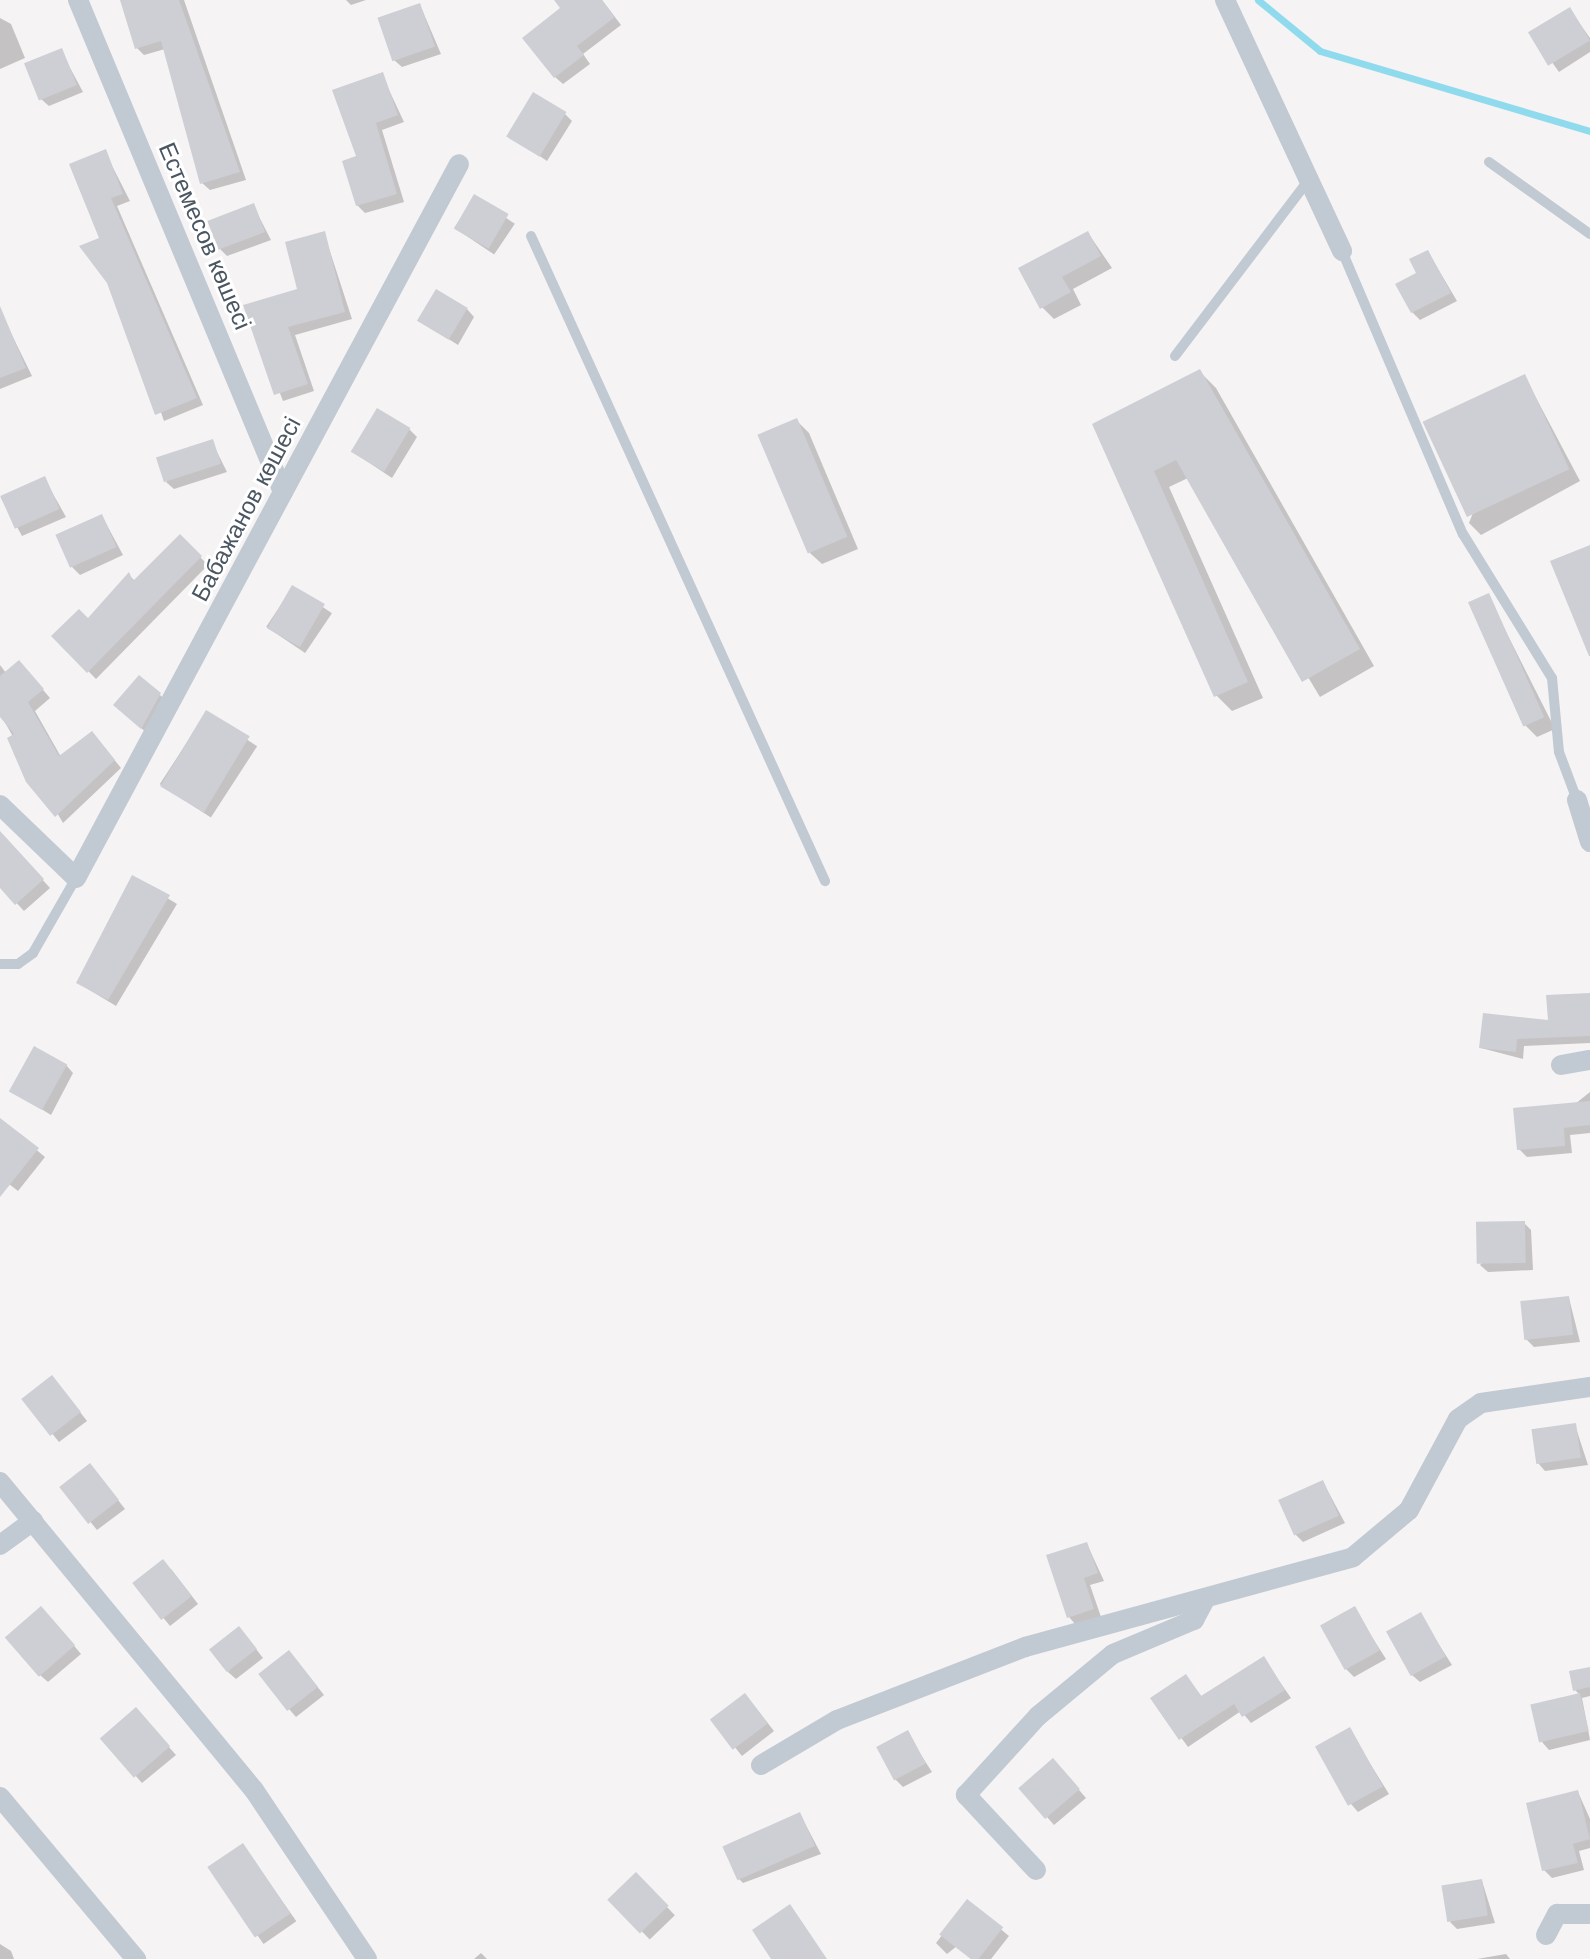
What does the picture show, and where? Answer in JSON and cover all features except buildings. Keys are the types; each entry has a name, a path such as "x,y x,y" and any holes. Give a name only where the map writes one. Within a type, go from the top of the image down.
{"street":[{"name":"Естемесов көшесі","path":"78,0 283,492"},
{"path":"1225,0 1342,251"},
{"name":"Бабажанов көшесі","path":"76,878 459,164"},
{"path":"1577,800 1589,834"},
{"path":"0,805 76,878"},
{"path":"1561,1065 1590,1060"},
{"path":"761,1765 837,1720 1025,1647 1204,1601 1353,1557 1385,1536 1409,1510 1458,1419 1481,1403 1590,1387"},
{"path":"0,1482 254,1790 367,1959"},
{"path":"0,1545 33,1521"},
{"path":"1036,1870 966,1795 1038,1716 1113,1654 1194,1620 1204,1601"},
{"path":"0,1797 136,1959"},
{"path":"1546,1935 1557,1914 1590,1914"}],"lane":[{"path":"1489,162 1590,234"},
{"path":"1175,356 1308,181"},
{"path":"531,236 825,881"},
{"path":"1342,251 1463,534 1552,678 1559,752 1577,800"},
{"path":"0,964 18,964 33,953 76,878"}],"waterway":[{"path":"1258,0 1320,51 1590,131"}]}
